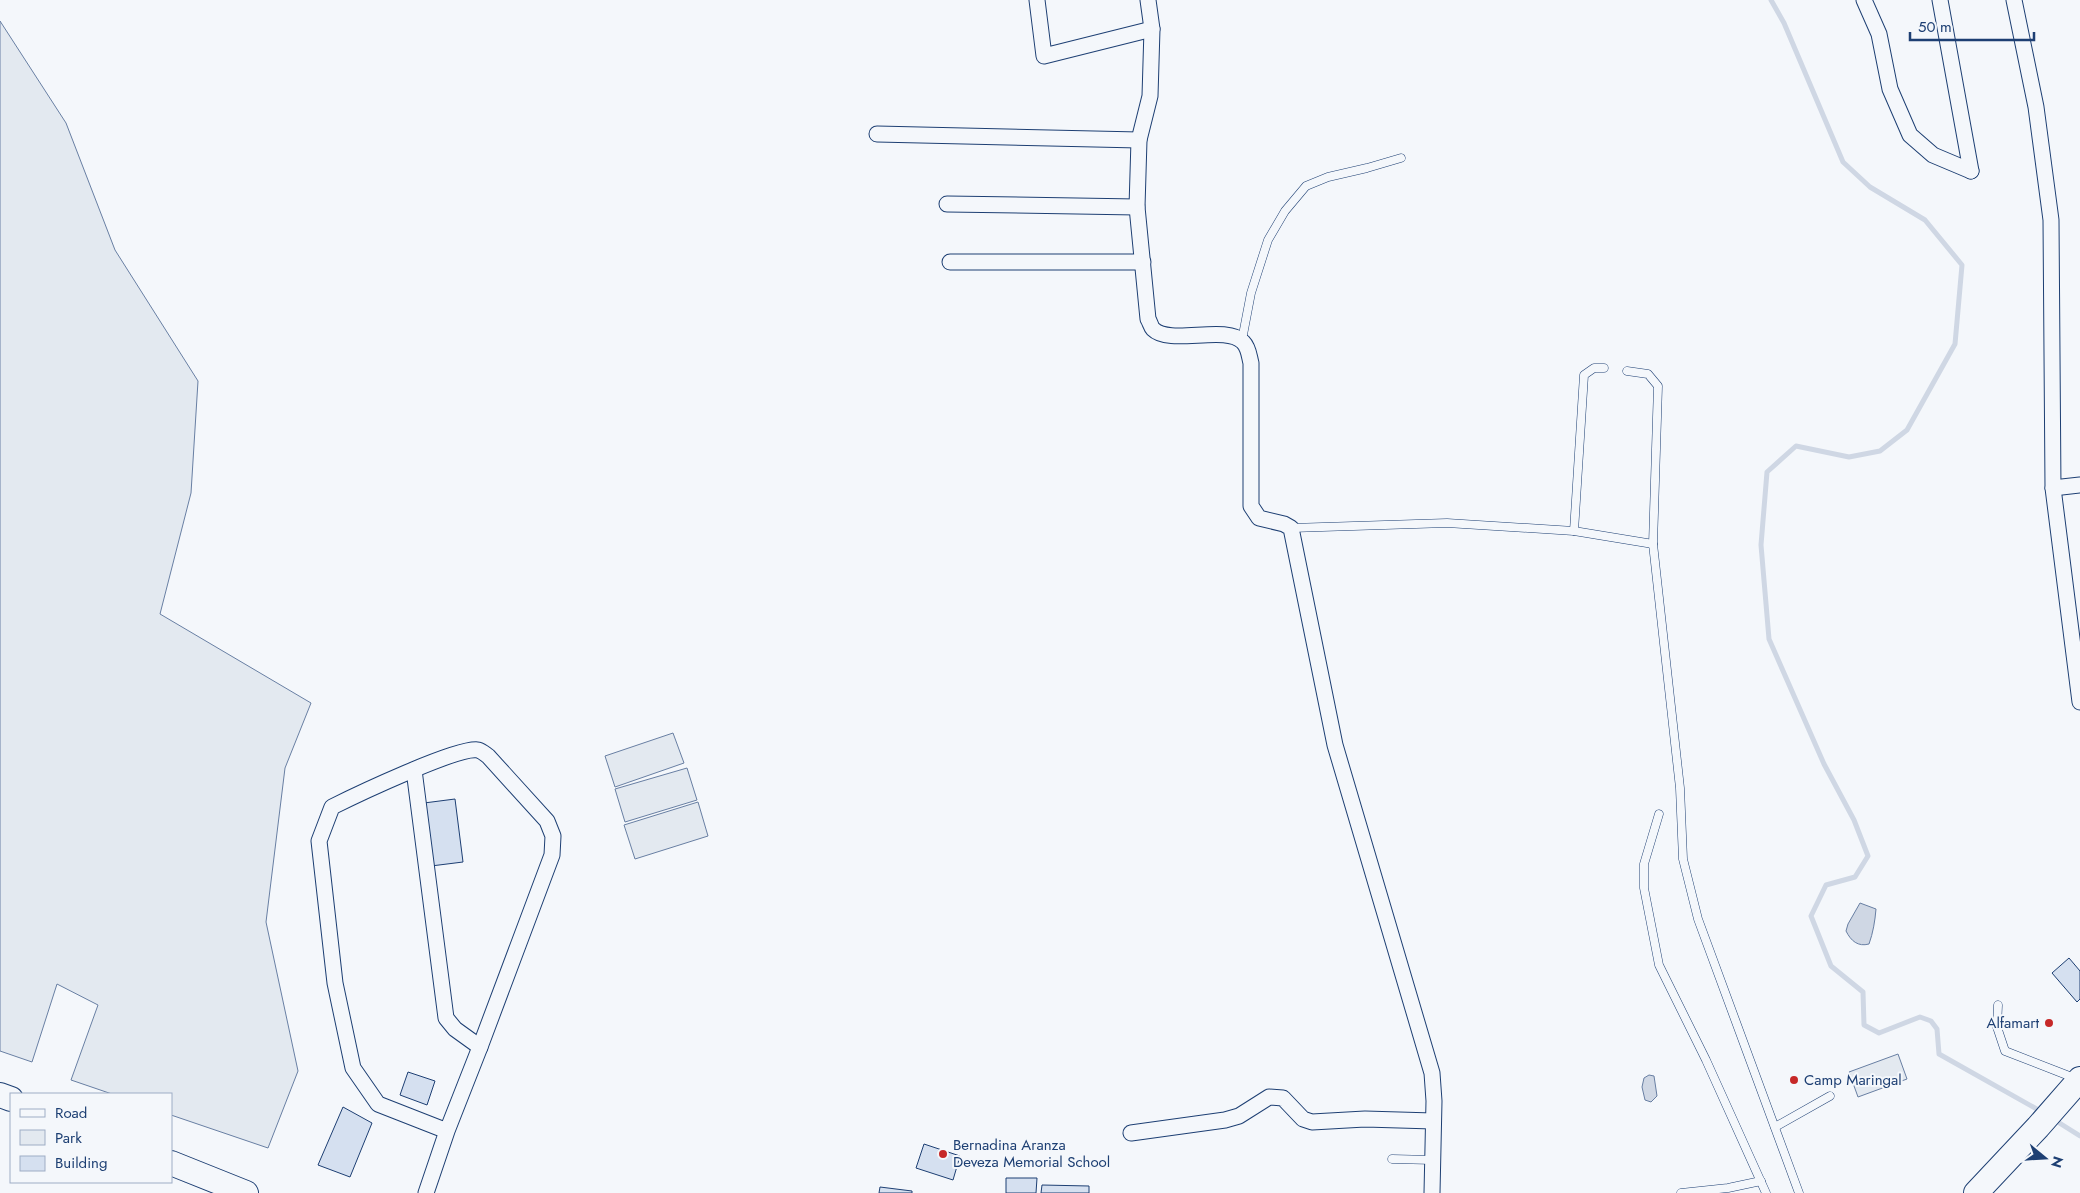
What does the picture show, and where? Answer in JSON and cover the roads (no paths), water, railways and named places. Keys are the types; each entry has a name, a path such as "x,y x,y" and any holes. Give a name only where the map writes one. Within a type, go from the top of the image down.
{"main road":[{"path":"1976,1193 2076,1083"},
{"path":"172,1163 246,1193"}],"street":[{"path":"1037,0 1044,56 1152,29"},
{"path":"1148,0 1152,29 1150,96 1139,140 1137,207 1148,319 1153,329 1166,336 1224,335 1242,340 1248,350 1251,363 1251,506 1259,518 1284,524 1291,528 1335,745 1432,1073 1432,1193"},
{"path":"1864,0 1879,34 1890,89 1910,134 1933,156 1971,171 1940,0"},
{"path":"2014,0 2036,106 2051,220 2054,488 2080,702"},
{"path":"877,134 1139,140"},
{"path":"947,204 1137,207"},
{"path":"950,262 1143,262"},
{"path":"2054,488 2080,485"},
{"path":"426,1193 447,1131 552,854 553,836 546,821 488,756 479,750 468,750 414,770 332,807 319,841 335,983 353,1068 378,1104 447,1131"},
{"path":"414,770 446,1018 455,1030 480,1047"},
{"path":"1131,1133 1190,1126 1239,1116 1268,1097 1282,1098 1303,1119 1312,1122 1372,1119 1433,1121"}],"lane":[{"path":"1242,340 1251,293 1268,240 1285,211 1306,186 1328,177 1401,158"},
{"path":"1574,532 1584,375 1594,368 1604,368"},
{"path":"1627,371 1648,374 1658,386 1653,544 1680,788 1683,859 1698,919 1799,1193"},
{"path":"1291,528 1447,523 1574,532 1653,544"},
{"path":"1659,814 1644,864 1644,888 1659,965 1706,1060 1766,1193"},
{"path":"1998,1005 1997,1027 2005,1051 2076,1083"},
{"path":"1775,1127 1830,1096"},
{"path":"1392,1159 1433,1160"},
{"path":"1681,1193 1728,1188 1761,1181"}],"waterway":[{"path":"1771,0 1784,23 1843,162 1870,187 1925,220 1962,265 1955,344 1907,430 1880,451 1849,457 1796,446 1767,472 1761,545 1769,639 1824,764 1854,820 1868,856 1855,877 1826,885 1811,916 1831,966 1863,992 1864,1025 1879,1033 1920,1017 1931,1021 1937,1029 1939,1054 2042,1112"},
{"path":"2053,1119 2080,1136"}],"place":[{"name":"Alfamart","path":"2049,1023"},
{"name":"Camp Maringal","path":"1794,1080"},
{"name":"Bernadina Aranza Deveza Memorial School","path":"943,1154"}]}
